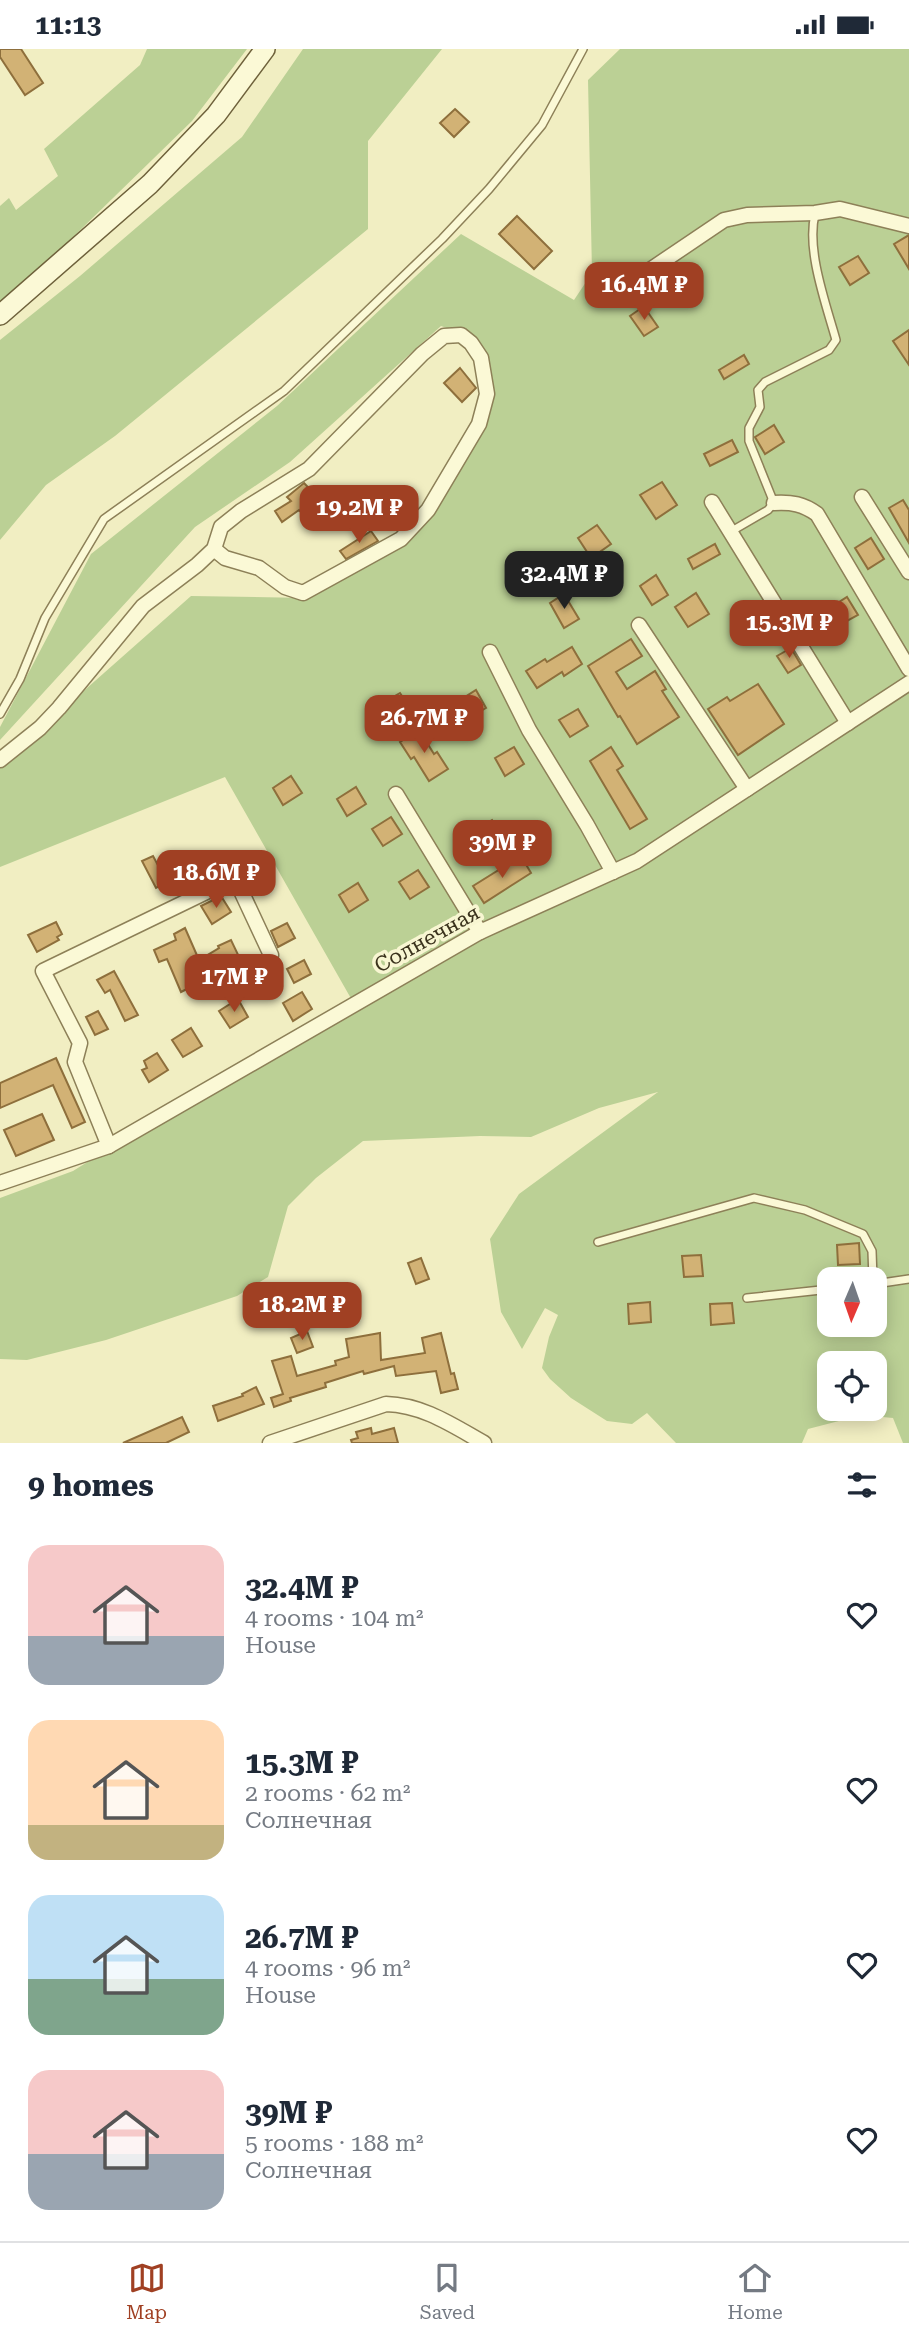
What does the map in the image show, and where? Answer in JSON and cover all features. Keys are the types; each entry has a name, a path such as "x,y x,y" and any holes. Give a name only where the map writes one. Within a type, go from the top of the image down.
{"main road":[{"path":"0,314 150,184 216,115 265,49"}],"street":[{"path":"647,272 724,220 747,215 815,213 840,209 909,226"},
{"path":"0,759 40,728 59,708 143,606 214,549 220,527 309,469 422,354 444,336 461,335 471,343 481,358 487,394 479,424 428,510 401,539 303,593 285,587 259,568 225,558 214,549"},
{"path":"862,497 909,572"},
{"path":"712,502 848,723"},
{"path":"774,503 804,505 817,514 909,669"},
{"path":"639,625 747,789"},
{"path":"490,652 529,730 613,872"},
{"name":"Солнечная","path":"0,1183 109,1146 480,932 637,861 909,683"},
{"path":"396,794 480,932"},
{"path":"109,1146 75,1062 80,1043 43,971 234,878 271,955"},
{"path":"270,1443 386,1404 406,1405 432,1413 484,1443"}],"lane":[{"path":"0,714 20,679 45,618 104,519 284,391 442,239 489,189 542,125 583,49"},
{"path":"730,532 768,510 774,503 748,441 749,428 760,407 758,390 765,381 830,350 835,340 817,268 812,225 815,213"},
{"path":"598,1242 754,1198 805,1210 863,1234 872,1251 873,1267"},
{"path":"887,1281 909,1279"},
{"path":"747,1298 817,1290"}],"green space":[{"path":"147,49 247,49 192,121 33,276 0,302 0,206 9,198 16,210 58,176 44,149 140,65"},
{"path":"303,49 442,49 368,141 368,229 115,436 46,485 0,540 0,340 80,276 242,137"},
{"path":"620,49 909,49 909,1443 903,1443 893,1418 887,1417 887,1351 817,1351 817,1421 839,1421 808,1429 802,1443 676,1443 647,1413 632,1424 607,1421 571,1398 550,1379 542,1368 549,1337 558,1315 545,1308 522,1349 501,1312 490,1239 519,1194 658,1092 599,1108 531,1137 480,1136 363,1141 316,1178 288,1206 268,1277 237,1296 106,1340 27,1360 0,1359 0,1198 73,1171 208,1087 357,1009 225,777 0,867 0,765 191,596 307,598 431,513 483,401 473,337 441,326 290,462 195,527 0,740 0,727 91,554 277,406 461,234 574,300 592,273 588,80"}],"building":[{"path":"0,49 21,49 43,83 25,95 0,57"},
{"path":"455,109 469,122 454,137 440,123"},
{"path":"517,216 552,251 534,269 499,234"},
{"path":"909,235 909,269 894,244"},
{"path":"858,256 869,273 850,285 839,267"},
{"path":"640,309 643,313 647,311 658,327 644,336 630,316"},
{"path":"909,330 909,365 893,341"},
{"path":"744,355 749,364 724,379 719,370"},
{"path":"460,368 476,388 462,402 444,383"},
{"path":"774,425 784,442 765,454 755,437"},
{"path":"732,440 738,452 710,466 704,454"},
{"path":"662,482 677,505 656,519 640,495"},
{"path":"304,483 320,500 304,515 299,510 282,522 275,511 291,501 287,497"},
{"path":"903,500 909,510 909,543 889,508"},
{"path":"597,525 611,544 591,558 578,538"},
{"path":"371,531 378,541 346,559 340,551"},
{"path":"871,538 884,559 868,569 855,548"},
{"path":"715,544 720,554 693,569 688,559"},
{"path":"656,575 668,595 652,605 640,586"},
{"path":"696,593 709,614 688,627 675,607"},
{"path":"564,594 579,619 564,628 550,603"},
{"path":"847,597 858,615 838,626 828,609"},
{"path":"631,639 642,656 616,672 627,689 655,671 666,689 662,691 679,717 637,744 588,666"},
{"path":"572,647 582,664 564,676 562,672 537,688 526,671"},
{"path":"791,648 801,665 788,673 777,656"},
{"path":"758,684 784,724 738,755 708,709 727,697 730,701"},
{"path":"476,690 486,708 467,719 457,702"},
{"path":"400,693 411,710 392,721 381,704"},
{"path":"578,709 588,726 570,737 559,720"},
{"path":"419,730 434,754 437,752 448,769 429,781 414,757 411,759 400,742"},
{"path":"514,747 524,764 505,776 495,758"},
{"path":"611,747 623,766 617,770 647,819 630,829 590,761"},
{"path":"291,776 302,793 283,805 273,788"},
{"path":"356,787 366,804 347,816 337,799"},
{"path":"391,817 402,834 383,846 372,829"},
{"path":"492,820 502,837 483,849 473,831"},
{"path":"153,856 167,882 156,888 142,861"},
{"path":"521,856 531,873 484,903 473,886"},
{"path":"418,870 429,887 410,899 399,882"},
{"path":"358,883 368,900 349,912 339,895"},
{"path":"221,896 231,912 212,924 201,906"},
{"path":"56,922 62,934 57,937 59,940 37,952 28,935"},
{"path":"287,923 295,938 278,947 271,931"},
{"path":"185,928 199,960 231,940 241,961 181,992 167,959 159,962 154,950 176,940 174,934"},
{"path":"304,960 311,974 294,983 287,969"},
{"path":"267,965 277,982 258,994 248,976"},
{"path":"114,971 138,1015 125,1021 110,990 105,993 97,980"},
{"path":"302,992 312,1009 293,1021 283,1003"},
{"path":"238,999 248,1017 230,1028 219,1011"},
{"path":"98,1011 108,1029 95,1035 86,1017"},
{"path":"191,1028 202,1046 183,1057 172,1040"},
{"path":"157,1053 168,1070 149,1082 142,1070 147,1068 144,1061"},
{"path":"56,1058 85,1122 72,1128 53,1085 0,1108 0,1083"},
{"path":"42,1114 54,1140 16,1156 4,1130"},
{"path":"859,1243 860,1264 838,1265 837,1245"},
{"path":"701,1255 703,1276 684,1277 682,1256"},
{"path":"421,1258 429,1279 416,1284 408,1263"},
{"path":"650,1302 651,1322 629,1324 628,1304"},
{"path":"732,1303 734,1323 711,1325 710,1304"},
{"path":"307,1331 313,1347 297,1353 291,1338"},
{"path":"380,1333 381,1360 425,1353 422,1338 441,1333 451,1374 454,1373 458,1389 441,1393 436,1371 396,1376 394,1366 364,1374 363,1371 325,1383 326,1387 290,1398 291,1401 274,1407 271,1398 283,1394 272,1361 291,1356 297,1376 336,1365 335,1361 349,1357 346,1339"},
{"path":"256,1387 264,1404 218,1421 213,1406 243,1396 242,1394"},
{"path":"182,1417 189,1432 166,1443 123,1443"},
{"path":"371,1428 372,1434 394,1428 398,1443 352,1443 351,1440 358,1438 356,1432"}]}
